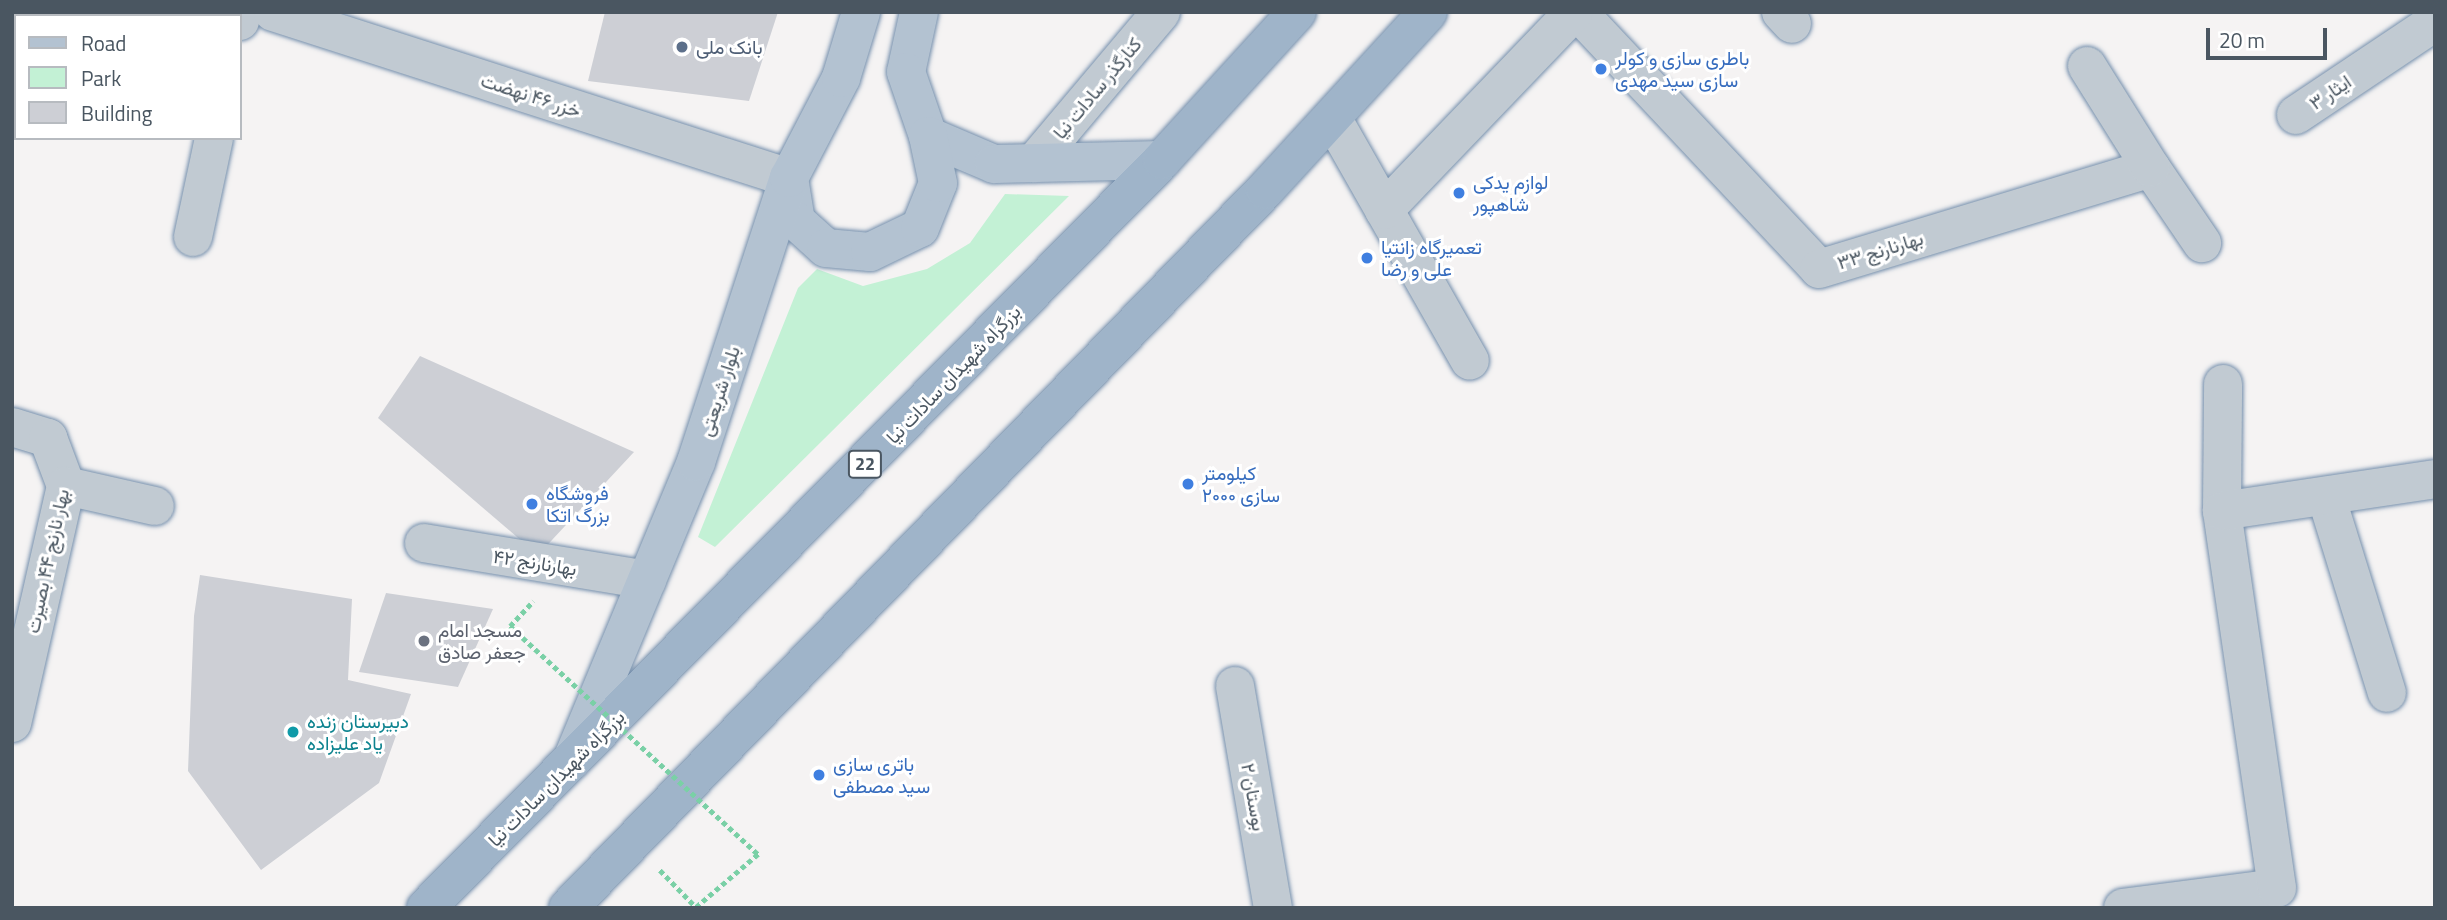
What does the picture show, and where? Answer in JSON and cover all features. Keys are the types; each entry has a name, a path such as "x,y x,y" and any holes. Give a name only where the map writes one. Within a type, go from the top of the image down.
{"highway":[{"name":"بزرگراه شهیدان سادات نیا","path":"426,908 569,766 1162,160 1297,12"},
{"path":"573,905 1332,118 1428,12"}],"main road":[{"name":"بلوار شریعتی","path":"569,766 696,462 789,178 841,78 861,12"},
{"path":"789,178 796,221 826,248 870,252 920,228 938,183 928,136 906,72 919,12"},
{"path":"928,136 994,164 1162,160"}],"street":[{"name":"خزر ۴۶ نهضت","path":"273,12 789,178"},
{"name":"کنارگذر سادات نیا","path":"1034,163 1161,12"},
{"path":"1384,210 1576,12"},
{"name":"بهارنارنج ۳۳","path":"1576,12 1819,269 2151,168"},
{"name":"ایثار ۳","path":"2296,115 2435,22"},
{"path":"2087,66 2202,243"},
{"path":"1332,118 1470,360"},
{"path":"193,237 214,140"},
{"path":"2123,908 2277,888 2222,511 2222,384"},
{"name":"بهار نارنج ۴۴ بصیرت","path":"12,427 48,438 66,486 14,706"},
{"path":"2222,511 2435,479"},
{"path":"66,486 155,506"},
{"path":"2326,495 2387,693"},
{"name":"بهارنارنج ۴۲","path":"424,543 647,580"},
{"name":"بوستان ۲","path":"1235,685 1273,908"}],"path":[{"path":"541,592 510,625 758,854 696,907 632,842"}],"green space":[{"path":"1005,194 1069,196 715,547 698,537 798,288 817,269 863,286 927,269 970,243"}],"building":[{"name":"بانک ملی","path":"605,12 778,12 749,101 588,81"},
{"name":"فروشگاه بزرگ اتکا","path":"420,356 634,452 538,555 378,418"},
{"name":"دبیرستان زنده یاد علیزاده","path":"200,575 352,599 348,680 411,694 379,783 261,870 188,771 194,616"},
{"name":"مسجد امام جعفر صادق","path":"386,593 493,609 458,687 359,672"}],"place":[{"name":"بانک ملی","path":"682,47"},
{"name":"باطری سازی و کولر سازی سید مهدی","path":"1601,69"},
{"name":"لوازم یدکی شاهپور","path":"1459,193"},
{"name":"تعمیرگاه زانتیا علی و رضا","path":"1367,258"},
{"name":"کیلومتر سازی ۲۰۰۰","path":"1188,484"},
{"name":"فروشگاه بزرگ اتکا","path":"532,504"},
{"name":"مسجد امام جعفر صادق","path":"424,641"},
{"name":"دبیرستان زنده یاد علیزاده","path":"293,732"},
{"name":"باتری سازی سید مصطفی","path":"819,775"}]}
